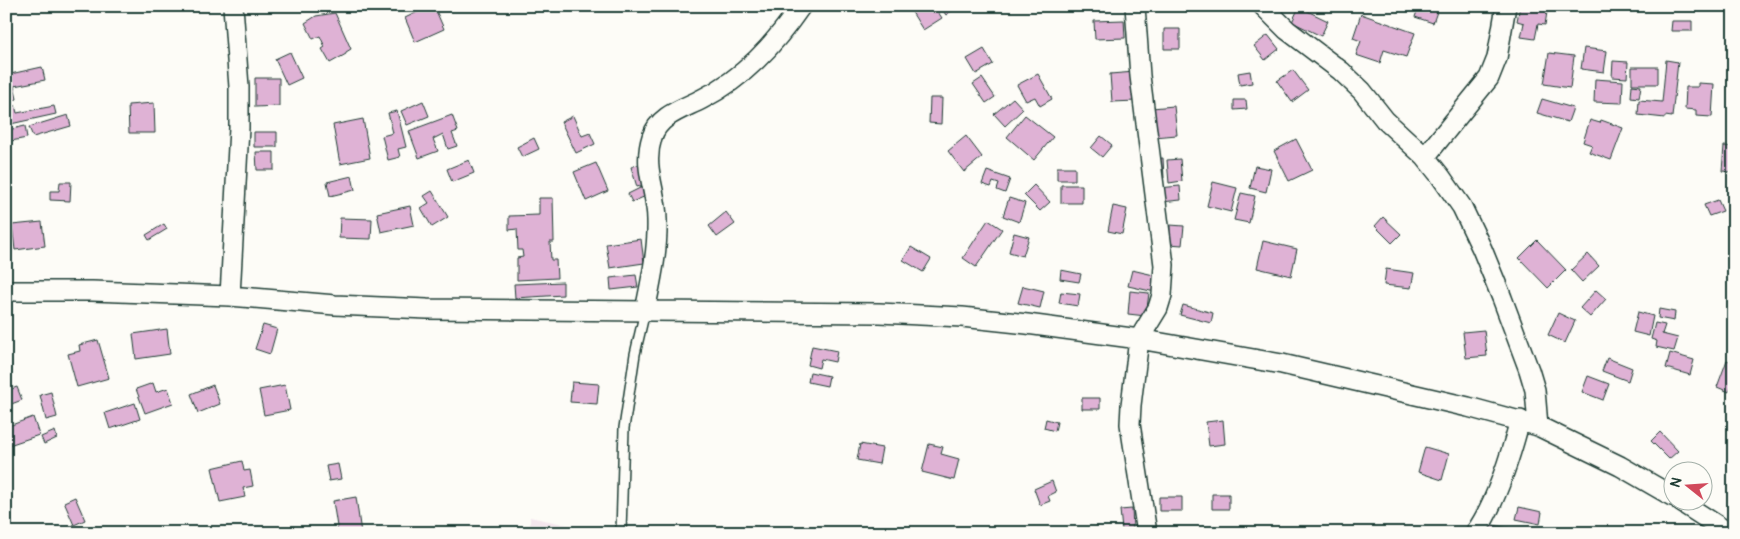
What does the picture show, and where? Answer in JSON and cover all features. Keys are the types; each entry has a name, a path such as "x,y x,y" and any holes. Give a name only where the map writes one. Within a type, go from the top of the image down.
{"street":[{"path":"230,296 239,111 233,6"},
{"path":"645,311 653,269 657,219 648,172 648,154 655,131 667,116 704,98 738,76 764,54 801,6"},
{"path":"1136,6 1140,76 1164,265 1162,295 1158,308 1139,339 1133,381 1130,424 1147,533"},
{"path":"1264,6 1287,30 1341,71 1362,91 1385,120 1425,157 1462,207 1502,298 1529,370 1535,390 1538,426"},
{"path":"1425,157 1489,78 1497,58 1506,6"},
{"path":"6,291 92,291 230,296 335,305 413,308 879,313 962,317 1027,324 1139,339 1282,364 1408,392 1520,420 1538,426 1620,466 1662,490"},
{"path":"1475,533 1483,522 1502,476 1520,420"},
{"path":"1696,512 1729,533"}],"lane":[{"path":"621,533 624,428 635,354 645,311"}],"shaded area":[{"path":"530,517 605,533 530,533"}],"building":[{"path":"430,6 434,6 444,29 415,42 405,18"},
{"path":"914,6 934,6 942,18 923,30 910,9"},
{"path":"940,6 958,6 946,15"},
{"path":"1419,6 1439,6 1433,23 1415,17"},
{"path":"1520,6 1541,7 1540,10 1547,12 1545,25 1538,24 1535,39 1521,37 1524,23 1517,21"},
{"path":"1299,7 1328,21 1321,36 1292,22"},
{"path":"335,13 351,49 330,63 322,49 325,47 320,36 313,39 305,23 316,16"},
{"path":"1361,14 1415,33 1406,57 1384,50 1380,63 1356,55 1361,41 1353,38"},
{"path":"1124,20 1125,38 1095,39 1094,21"},
{"path":"1672,21 1692,21 1692,31 1671,31"},
{"path":"1164,29 1180,29 1180,49 1164,49"},
{"path":"1268,35 1279,49 1265,60 1254,46"},
{"path":"1584,48 1607,51 1604,72 1581,69"},
{"path":"984,49 993,64 976,74 967,59"},
{"path":"290,52 302,78 287,85 275,59"},
{"path":"1549,53 1574,56 1570,88 1544,84"},
{"path":"1666,60 1678,62 1672,117 1638,115 1639,100 1662,102"},
{"path":"1613,61 1628,62 1627,78 1612,77"},
{"path":"42,67 45,80 14,86 17,99 6,102 6,75"},
{"path":"1632,67 1658,67 1658,84 1632,84"},
{"path":"1293,70 1308,90 1292,102 1277,81"},
{"path":"1250,71 1252,83 1240,85 1238,73"},
{"path":"1135,72 1136,101 1112,102 1110,74"},
{"path":"1038,74 1052,99 1040,106 1035,97 1026,101 1017,85"},
{"path":"255,78 279,78 279,106 255,107"},
{"path":"982,78 995,97 986,103 973,84"},
{"path":"1595,79 1623,81 1622,103 1594,102"},
{"path":"1698,83 1714,84 1712,117 1696,116 1696,110 1685,109 1686,87 1698,87"},
{"path":"1632,85 1641,86 1639,98 1631,97"},
{"path":"930,98 942,98 941,124 929,123"},
{"path":"1013,98 1023,109 1005,126 994,114"},
{"path":"1542,99 1573,108 1568,122 1537,113"},
{"path":"1234,100 1246,100 1247,109 1234,110"},
{"path":"423,101 429,116 407,125 401,111"},
{"path":"154,103 155,133 129,133 128,105"},
{"path":"15,105 17,113 54,106 56,114 6,125 6,107"},
{"path":"1174,106 1177,135 1154,137 1152,108"},
{"path":"397,111 406,147 398,149 400,157 388,160 382,136 393,133 388,113"},
{"path":"68,115 71,126 33,137 29,127"},
{"path":"452,115 458,131 452,133 457,146 448,149 443,134 433,139 438,151 419,158 409,131"},
{"path":"1025,115 1053,137 1034,160 1007,137"},
{"path":"573,116 582,136 590,133 595,144 576,153 561,122"},
{"path":"363,119 370,158 340,164 333,125"},
{"path":"1590,120 1600,123 1601,120 1623,128 1611,160 1589,152 1592,145 1583,142"},
{"path":"25,126 27,138 11,141 8,130"},
{"path":"254,132 277,132 277,147 254,147"},
{"path":"966,136 982,157 964,172 948,151"},
{"path":"1101,136 1112,145 1102,157 1091,148"},
{"path":"534,138 539,149 522,157 517,147"},
{"path":"1296,139 1312,170 1289,181 1274,151"},
{"path":"1724,146 1734,147 1734,172 1722,171"},
{"path":"256,152 274,152 274,170 257,170"},
{"path":"1163,158 1164,178 1154,179 1153,159"},
{"path":"1180,159 1182,181 1169,183 1167,160"},
{"path":"469,160 474,173 452,182 447,169"},
{"path":"596,163 608,191 586,201 574,172"},
{"path":"640,164 646,184 637,187 631,167"},
{"path":"1255,166 1271,169 1266,192 1250,188"},
{"path":"1057,167 1075,167 1075,180 1057,180"},
{"path":"987,171 1010,179 1005,193 997,190 999,184 993,182 991,187 982,184"},
{"path":"352,176 355,190 330,196 327,182"},
{"path":"60,182 71,182 70,201 50,200 50,191 59,191"},
{"path":"1213,182 1237,188 1231,212 1207,206"},
{"path":"1034,185 1050,202 1040,211 1024,195"},
{"path":"1061,185 1082,185 1082,203 1061,203"},
{"path":"1180,186 1181,200 1161,202 1159,188"},
{"path":"642,187 646,196 632,202 628,194"},
{"path":"432,191 448,217 432,227 421,208 429,203 424,196"},
{"path":"1241,193 1255,196 1249,223 1234,220"},
{"path":"539,198 553,198 554,242 550,242 551,260 556,260 557,278 517,280 517,258 523,257 522,250 518,250 517,229 509,230 509,216 539,215"},
{"path":"1009,198 1025,203 1019,222 1003,216"},
{"path":"1718,200 1723,211 1709,216 1704,205"},
{"path":"410,206 414,225 381,232 377,213"},
{"path":"1113,206 1127,209 1122,234 1108,231"},
{"path":"726,212 735,224 717,237 709,226"},
{"path":"1383,217 1401,234 1392,243 1375,226"},
{"path":"340,218 372,219 371,239 339,238"},
{"path":"988,220 1002,229 976,267 963,258"},
{"path":"42,222 45,246 15,250 12,225"},
{"path":"164,224 167,229 149,240 146,235"},
{"path":"1170,225 1184,226 1182,245 1169,244"},
{"path":"1014,233 1029,237 1023,256 1009,252"},
{"path":"641,239 644,263 610,268 606,244"},
{"path":"1537,240 1566,270 1548,288 1519,258"},
{"path":"1263,241 1297,249 1291,276 1257,268"},
{"path":"911,247 931,259 923,272 903,260"},
{"path":"1588,254 1599,266 1582,282 1571,270"},
{"path":"1386,269 1414,273 1411,288 1384,285"},
{"path":"1061,270 1081,274 1079,282 1060,279"},
{"path":"1132,270 1158,276 1155,292 1128,286"},
{"path":"636,275 638,287 611,290 610,278"},
{"path":"563,282 563,295 515,298 514,284"},
{"path":"1023,286 1044,291 1040,308 1018,303"},
{"path":"1596,290 1606,299 1590,317 1580,308"},
{"path":"1130,291 1149,293 1146,316 1128,314"},
{"path":"1061,292 1080,294 1078,306 1059,303"},
{"path":"1183,305 1213,313 1211,323 1180,315"},
{"path":"1659,309 1675,312 1674,321 1658,318"},
{"path":"1638,312 1653,316 1649,336 1633,332"},
{"path":"1558,313 1575,321 1565,343 1548,335"},
{"path":"1655,323 1665,325 1662,334 1678,338 1674,351 1656,347 1657,341 1651,339"},
{"path":"263,325 277,329 270,354 255,349"},
{"path":"167,329 170,354 136,359 133,334"},
{"path":"1484,330 1487,356 1466,358 1463,332"},
{"path":"98,340 109,378 77,387 68,354 80,351 79,345"},
{"path":"812,346 837,351 835,362 821,359 819,368 808,365"},
{"path":"1670,353 1694,360 1690,375 1666,368"},
{"path":"1607,358 1632,368 1628,381 1602,371"},
{"path":"1727,360 1734,363 1734,381 1729,392 1717,387"},
{"path":"810,372 829,376 827,386 808,382"},
{"path":"1588,376 1609,384 1603,400 1582,392"},
{"path":"572,382 599,384 597,404 570,402"},
{"path":"153,383 156,392 168,388 173,403 145,413 136,389"},
{"path":"213,385 220,404 198,413 191,394"},
{"path":"285,385 290,410 264,415 259,390"},
{"path":"17,387 22,400 6,406 6,391"},
{"path":"51,392 57,417 46,420 40,395"},
{"path":"1082,398 1100,398 1100,409 1082,409"},
{"path":"135,403 140,419 110,429 105,413"},
{"path":"33,417 39,435 6,446 6,427"},
{"path":"1046,419 1057,422 1055,431 1044,428"},
{"path":"1223,420 1225,444 1209,446 1206,422"},
{"path":"55,431 57,438 44,444 41,437"},
{"path":"1660,432 1678,451 1669,459 1651,441"},
{"path":"860,444 882,448 879,464 857,460"},
{"path":"929,444 943,447 941,454 959,459 954,480 922,472"},
{"path":"1425,447 1449,454 1442,480 1418,472"},
{"path":"242,461 244,471 250,470 253,486 243,488 245,497 220,502 212,468"},
{"path":"338,464 341,479 329,481 326,466"},
{"path":"1052,481 1056,492 1048,496 1050,501 1040,505 1034,489"},
{"path":"1212,494 1229,494 1229,509 1212,509"},
{"path":"75,497 85,520 74,525 64,502"},
{"path":"356,497 361,533 338,533 333,501"},
{"path":"1159,497 1182,497 1182,511 1159,511"},
{"path":"1519,507 1542,512 1540,524 1516,519"},
{"path":"1132,509 1133,529 1122,530 1120,510"},
{"path":"1487,524 1509,528 1508,533 1485,533"}]}
